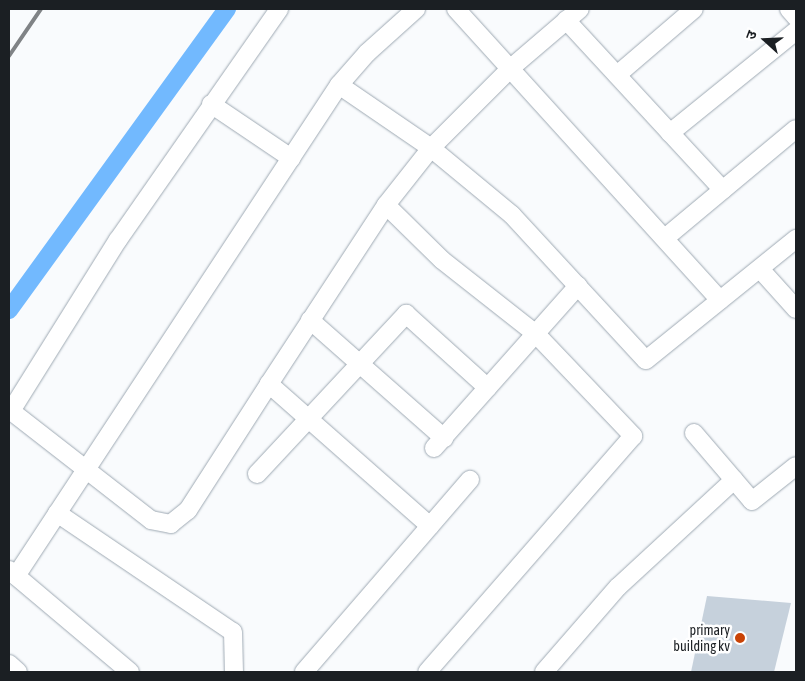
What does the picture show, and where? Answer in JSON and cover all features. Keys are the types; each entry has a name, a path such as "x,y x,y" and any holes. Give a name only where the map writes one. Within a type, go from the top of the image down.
{"street":[{"path":"279,9 118,240 10,411 151,520 172,524 188,510 296,341 306,331 310,320 386,205 431,148 512,67 580,9"},
{"path":"130,672 12,573 57,513 340,85 367,53 416,9"},
{"path":"456,9 512,67 720,300"},
{"path":"617,75 694,9"},
{"path":"789,9 796,17"},
{"path":"566,20 723,190"},
{"path":"670,133 796,31"},
{"path":"340,85 431,148 512,215 646,360 796,240"},
{"path":"211,104 291,158"},
{"path":"665,238 796,129"},
{"path":"386,205 442,260 536,334 633,436 427,672"},
{"path":"760,269 796,309"},
{"path":"310,320 359,363 439,443 578,286"},
{"path":"257,474 406,314 488,388"},
{"path":"269,384 430,526"},
{"path":"694,433 752,501 796,466"},
{"path":"304,672 470,480"},
{"path":"544,672 618,587 734,480"},
{"path":"57,513 234,632 234,672"},
{"path":"9,664 18,672"}],"building":[{"name":"primary building kv","path":"707,596 791,603 774,672 691,672"}],"waterway":[{"path":"9,310 227,9"}],"railway":[{"path":"9,56 41,9"}],"place":[{"name":"primary building kv","path":"740,638"}]}
